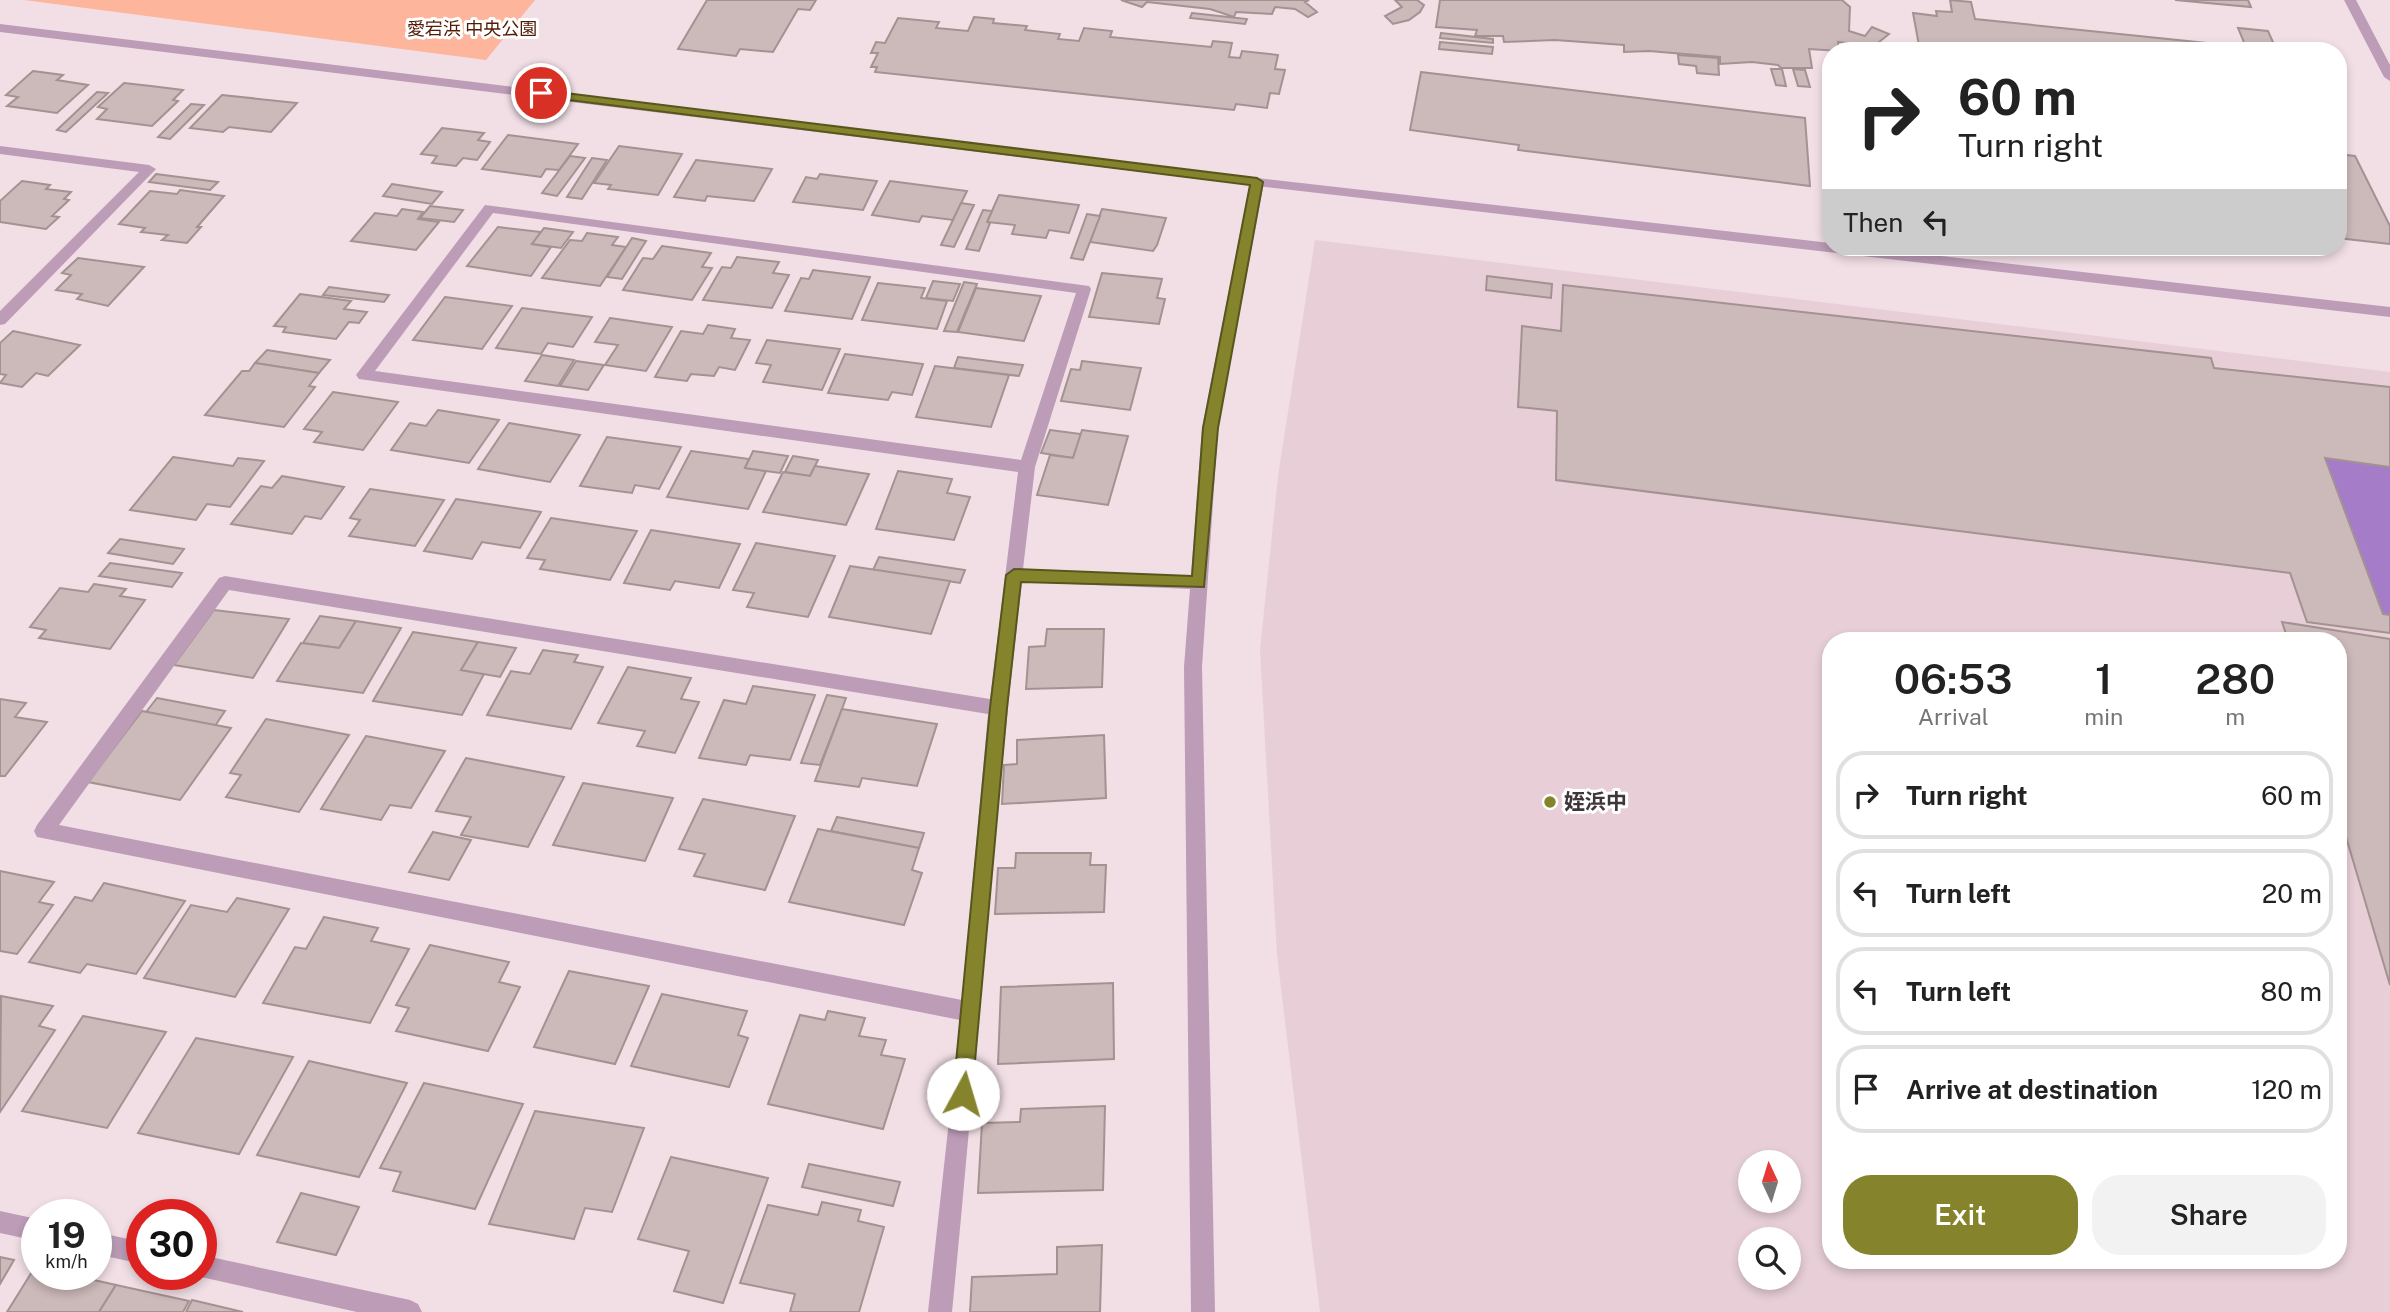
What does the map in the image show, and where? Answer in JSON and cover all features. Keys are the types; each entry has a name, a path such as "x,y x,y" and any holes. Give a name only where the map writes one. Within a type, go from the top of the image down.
{"street":[{"path":"2350,0 2390,76"},
{"path":"0,28 1257,182 1822,247"},
{"path":"0,150 149,169 0,320"},
{"path":"1203,1312 1193,667 1210,428 1257,182"},
{"path":"940,1312 971,1012 998,708 1027,467 1084,289 490,208 364,375 1027,467"},
{"path":"1902,256 2390,312"},
{"path":"1014,575 1199,583"},
{"path":"971,1012 44,831 225,583 998,708"},
{"path":"0,1222 21,1227"},
{"path":"217,1270 410,1312"}],"shaded area":[{"name":"姪浜中","path":"1315,240 2390,372 2390,1312 1320,1312 1277,955 1260,650 1278,476"},
{"path":"2325,458 2390,467 2390,615 2383,614"}],"green space":[{"name":"愛宕浜 中央公園","path":"24,0 535,0 486,60"}],"building":[{"path":"707,0 816,0 810,10 798,9 773,52 740,49 736,56 678,49"},
{"path":"1121,0 1309,0 1305,2 1317,12 1308,17 1295,9 1275,7 1272,14 1236,12 1234,17 1210,9 1147,2 1142,7"},
{"path":"1395,0 1417,0 1424,5 1420,12 1409,20 1393,24 1385,16 1402,7"},
{"path":"1440,0 1842,0 1850,7 1849,31 1865,36 1872,27 1889,34 1879,42 1822,42 1822,50 1809,49 1812,68 1781,68 1778,65 1752,62 1720,64 1720,57 1649,51 1624,52 1624,45 1555,40 1504,42 1503,36 1475,36 1477,30 1436,27"},
{"path":"1950,0 1971,2 1975,19 2198,42 1918,42 1913,13 1937,16 1936,11 1952,12"},
{"path":"2175,0 2248,0 2251,7"},
{"path":"1192,13 1247,19 1245,24 1190,18"},
{"path":"974,17 994,19 993,23 1027,26 1025,30 1060,34 1058,39 1079,41 1084,28 1112,31 1110,37 1211,47 1213,41 1232,43 1229,57 1240,58 1242,51 1278,55 1275,69 1285,70 1279,94 1270,93 1267,108 1236,104 1234,110 875,72 877,67 871,67 878,53 871,53 876,42 885,43 898,18 939,22 936,28 968,31"},
{"path":"2238,28 2268,31 2273,42 2244,42"},
{"path":"1441,33 1493,39 1493,43 1440,38"},
{"path":"1440,42 1493,47 1492,54 1439,49"},
{"path":"1678,55 1718,58 1719,75 1697,73 1696,66 1679,64"},
{"path":"1771,69 1782,69 1786,86 1776,85"},
{"path":"1793,69 1805,70 1810,87 1798,86"},
{"path":"33,71 63,75 57,80 88,85 57,113 7,106 18,97 6,95"},
{"path":"1421,72 1805,118 1810,186 1518,150 1519,145 1410,130"},
{"path":"124,83 183,90 173,100 178,101 152,126 97,119 107,109 98,107"},
{"path":"97,92 108,93 66,132 57,130"},
{"path":"222,95 297,103 271,132 229,127 223,132 190,128"},
{"path":"191,104 204,105 170,139 158,137"},
{"path":"442,128 484,133 478,140 490,142 477,160 463,158 456,166 432,163 437,156 421,154"},
{"path":"508,135 578,144 559,170 546,169 541,177 482,169"},
{"path":"619,146 682,154 658,195 608,189 611,185 594,183"},
{"path":"2347,155 2355,156 2390,226 2390,244 2347,239"},
{"path":"570,156 585,158 557,196 542,193"},
{"path":"592,158 607,160 582,199 567,197"},
{"path":"696,160 772,169 754,201 707,196 705,201 674,197"},
{"path":"156,174 218,182 210,190 149,182"},
{"path":"820,174 877,181 863,210 793,202 806,177 817,179"},
{"path":"22,181 50,185 46,189 71,192 64,199 69,200 52,216 59,217 46,229 0,222 0,201"},
{"path":"890,181 967,191 953,220 922,216 919,222 872,215"},
{"path":"392,184 442,192 432,204 383,196"},
{"path":"180,190 224,196 187,243 162,240 168,235 141,232 145,228 119,224 150,191 177,194"},
{"path":"999,195 1079,205 1069,233 1049,230 1046,238 1012,234 1015,225 987,222"},
{"path":"961,203 974,205 954,247 941,245"},
{"path":"430,206 463,210 454,222 420,218"},
{"path":"402,209 423,212 418,219 439,222 416,250 351,241 375,213 397,216"},
{"path":"1102,209 1166,218 1153,251 1090,242"},
{"path":"983,210 992,211 979,251 966,249"},
{"path":"1087,214 1100,216 1083,260 1071,258"},
{"path":"498,227 541,232 532,244 551,247 531,276 467,266"},
{"path":"544,228 573,232 561,248 532,244"},
{"path":"587,233 618,237 612,245 626,247 600,286 542,278 570,240 582,241"},
{"path":"632,238 646,241 622,279 607,277"},
{"path":"662,246 711,253 702,267 712,268 692,300 623,290 643,258 653,259"},
{"path":"737,257 779,262 773,273 789,275 772,308 703,300 722,267 731,268"},
{"path":"78,258 144,267 108,306 77,299 82,294 56,290 71,275 62,273"},
{"path":"813,270 870,277 852,319 785,311 801,278 809,279"},
{"path":"1102,273 1162,279 1157,298 1165,299 1159,324 1089,317"},
{"path":"1487,276 1552,284 1551,298 1486,290"},
{"path":"933,281 960,284 953,301 926,298"},
{"path":"964,282 977,284 957,332 944,331"},
{"path":"878,283 925,288 921,298 947,301 937,329 862,320"},
{"path":"1563,285 2211,358 2214,368 2390,387 2390,467 2325,458 2383,614 2390,615 2390,633 2307,622 2290,573 1556,480 1557,411 1518,407 1522,326 1561,331"},
{"path":"329,287 389,295 384,302 323,295"},
{"path":"976,288 1041,296 1024,341 958,332"},
{"path":"300,294 351,301 344,309 367,312 359,323 349,322 336,339 283,332 286,327 274,326"},
{"path":"445,297 512,306 482,349 413,340"},
{"path":"522,308 592,317 573,347 548,343 541,354 496,348"},
{"path":"610,318 672,327 646,371 605,365 618,345 595,342"},
{"path":"708,325 735,329 731,338 750,340 735,370 719,367 714,376 691,374 687,381 655,377 681,331 703,334"},
{"path":"13,331 80,345 48,376 36,373 22,387 0,383 6,375 0,374 0,343"},
{"path":"767,340 840,349 822,390 763,382 771,365 756,363"},
{"path":"267,350 330,360 319,373 255,363"},
{"path":"845,354 923,364 912,395 892,392 888,400 828,393"},
{"path":"542,355 574,360 558,386 525,381"},
{"path":"958,357 1023,365 1019,376 954,368"},
{"path":"576,361 604,365 588,390 560,386"},
{"path":"1082,361 1141,368 1130,410 1061,401 1071,369 1080,370"},
{"path":"255,363 319,373 309,386 315,387 284,427 205,415 242,371 249,371"},
{"path":"935,366 1009,375 991,427 916,417"},
{"path":"333,392 398,402 363,450 314,442 322,432 304,429"},
{"path":"438,410 499,420 469,463 391,450 410,423 426,426"},
{"path":"509,423 580,435 550,482 478,469"},
{"path":"1050,430 1081,434 1073,458 1041,453"},
{"path":"1082,430 1128,436 1108,505 1037,495 1050,455 1073,458"},
{"path":"607,437 681,447 659,489 635,485 632,493 580,486"},
{"path":"691,451 749,459 745,468 766,471 748,509 667,497"},
{"path":"753,451 788,456 780,473 745,468"},
{"path":"793,456 818,460 810,476 785,472"},
{"path":"173,457 233,466 238,458 264,461 230,507 207,504 196,520 130,510"},
{"path":"815,466 869,474 846,525 763,512 783,472 810,476"},
{"path":"898,471 952,479 947,493 970,497 954,540 876,529"},
{"path":"282,476 344,487 321,519 305,516 292,534 231,524 261,486 272,488"},
{"path":"370,489 444,500 415,546 349,536 360,520 350,518"},
{"path":"456,499 541,512 520,548 482,542 472,559 424,551"},
{"path":"551,518 637,531 610,580 540,569 545,560 527,558"},
{"path":"651,530 740,544 719,588 675,581 670,590 624,583"},
{"path":"120,539 184,549 173,564 108,553"},
{"path":"756,543 835,556 808,617 747,607 754,593 733,590"},
{"path":"879,557 965,570 960,583 873,570"},
{"path":"110,563 182,573 172,587 99,576"},
{"path":"850,566 950,581 931,634 829,617"},
{"path":"94,584 126,589 120,596 145,600 110,649 39,638 46,630 30,627 60,588 88,592"},
{"path":"214,610 289,619 253,678 174,665"},
{"path":"320,616 356,621 339,648 303,643"},
{"path":"356,621 401,628 363,693 277,681 301,643 339,648"},
{"path":"2282,622 2346,632 2285,632"},
{"path":"1047,629 1104,629 1102,687 1026,689 1029,647 1045,646"},
{"path":"413,632 478,642 461,670 484,674 462,715 373,701"},
{"path":"2347,632 2390,639 2390,985 2347,840"},
{"path":"478,642 516,648 500,677 461,670"},
{"path":"543,650 578,655 574,662 603,667 571,729 487,715 511,671 530,674"},
{"path":"628,667 691,678 681,699 699,702 675,753 637,746 645,731 598,723"},
{"path":"753,686 815,695 790,760 750,755 746,765 699,758 724,700 746,704"},
{"path":"827,695 846,698 820,765 801,763"},
{"path":"157,698 225,711 215,726 146,712"},
{"path":"0,699 26,703 15,717 47,722 5,776 0,776"},
{"path":"842,709 937,724 917,786 862,778 859,787 815,781"},
{"path":"142,711 231,728 180,800 88,782"},
{"path":"266,719 349,735 299,812 226,797 241,775 230,773"},
{"path":"1104,735 1106,798 1002,804 1004,765 1017,764 1017,740"},
{"path":"366,736 445,751 411,808 390,805 381,820 321,809"},
{"path":"466,758 564,777 528,847 461,835 471,817 436,811"},
{"path":"583,783 673,798 645,861 553,845"},
{"path":"703,799 795,816 765,890 694,876 705,854 679,849"},
{"path":"837,817 924,833 919,848 831,831"},
{"path":"818,829 919,848 912,870 922,873 904,925 789,902"},
{"path":"433,832 471,840 449,880 409,872"},
{"path":"1016,853 1091,853 1090,865 1106,865 1104,912 995,914 998,868 1015,868"},
{"path":"0,871 54,882 39,902 53,905 17,954 0,951"},
{"path":"104,883 185,901 136,974 87,964 80,973 29,962 75,897 92,901"},
{"path":"237,898 289,909 235,997 144,978 191,905 227,912"},
{"path":"324,917 378,928 371,941 409,949 370,1023 263,1003 295,947 306,949"},
{"path":"430,945 509,962 499,982 520,987 488,1051 396,1031 409,1008 396,1005"},
{"path":"569,971 649,986 615,1064 534,1047"},
{"path":"1113,983 1114,1059 998,1064 1001,987"},
{"path":"662,994 747,1011 738,1035 748,1038 729,1087 631,1066"},
{"path":"1,996 53,1006 39,1026 55,1030 0,1112"},
{"path":"828,1011 865,1018 859,1036 886,1040 881,1055 905,1059 883,1129 768,1104 800,1015 825,1020"},
{"path":"83,1016 166,1032 107,1128 22,1111"},
{"path":"196,1038 293,1057 239,1154 138,1133"},
{"path":"309,1061 407,1083 359,1177 257,1155"},
{"path":"424,1083 523,1104 475,1209 393,1191 401,1172 380,1168"},
{"path":"1105,1106 1103,1190 978,1193 982,1123 1020,1122 1021,1109"},
{"path":"535,1111 644,1128 612,1212 585,1208 574,1239 489,1224"},
{"path":"671,1157 768,1178 723,1303 674,1291 689,1251 638,1239"},
{"path":"809,1164 900,1182 893,1206 802,1187"},
{"path":"301,1193 359,1207 336,1255 277,1242"},
{"path":"822,1202 861,1210 858,1221 884,1227 859,1312 790,1312 795,1294 740,1283 768,1205 818,1215"},
{"path":"1102,1245 1100,1312 970,1312 972,1277 1057,1274 1057,1247"},
{"path":"0,1257 14,1260 0,1284"},
{"path":"112,1284 116,1285 99,1312 7,1312 21,1290 112,1290"},
{"path":"116,1285 126,1287 126,1290 139,1290 189,1301 183,1312 99,1312"},
{"path":"192,1300 243,1312 186,1312"}],"place":[{"name":"姪浜中","path":"1550,802"}],"route":[{"path":"541,93 1257,182 1210,428 1199,583 1014,575 998,708 963,1094"}]}
